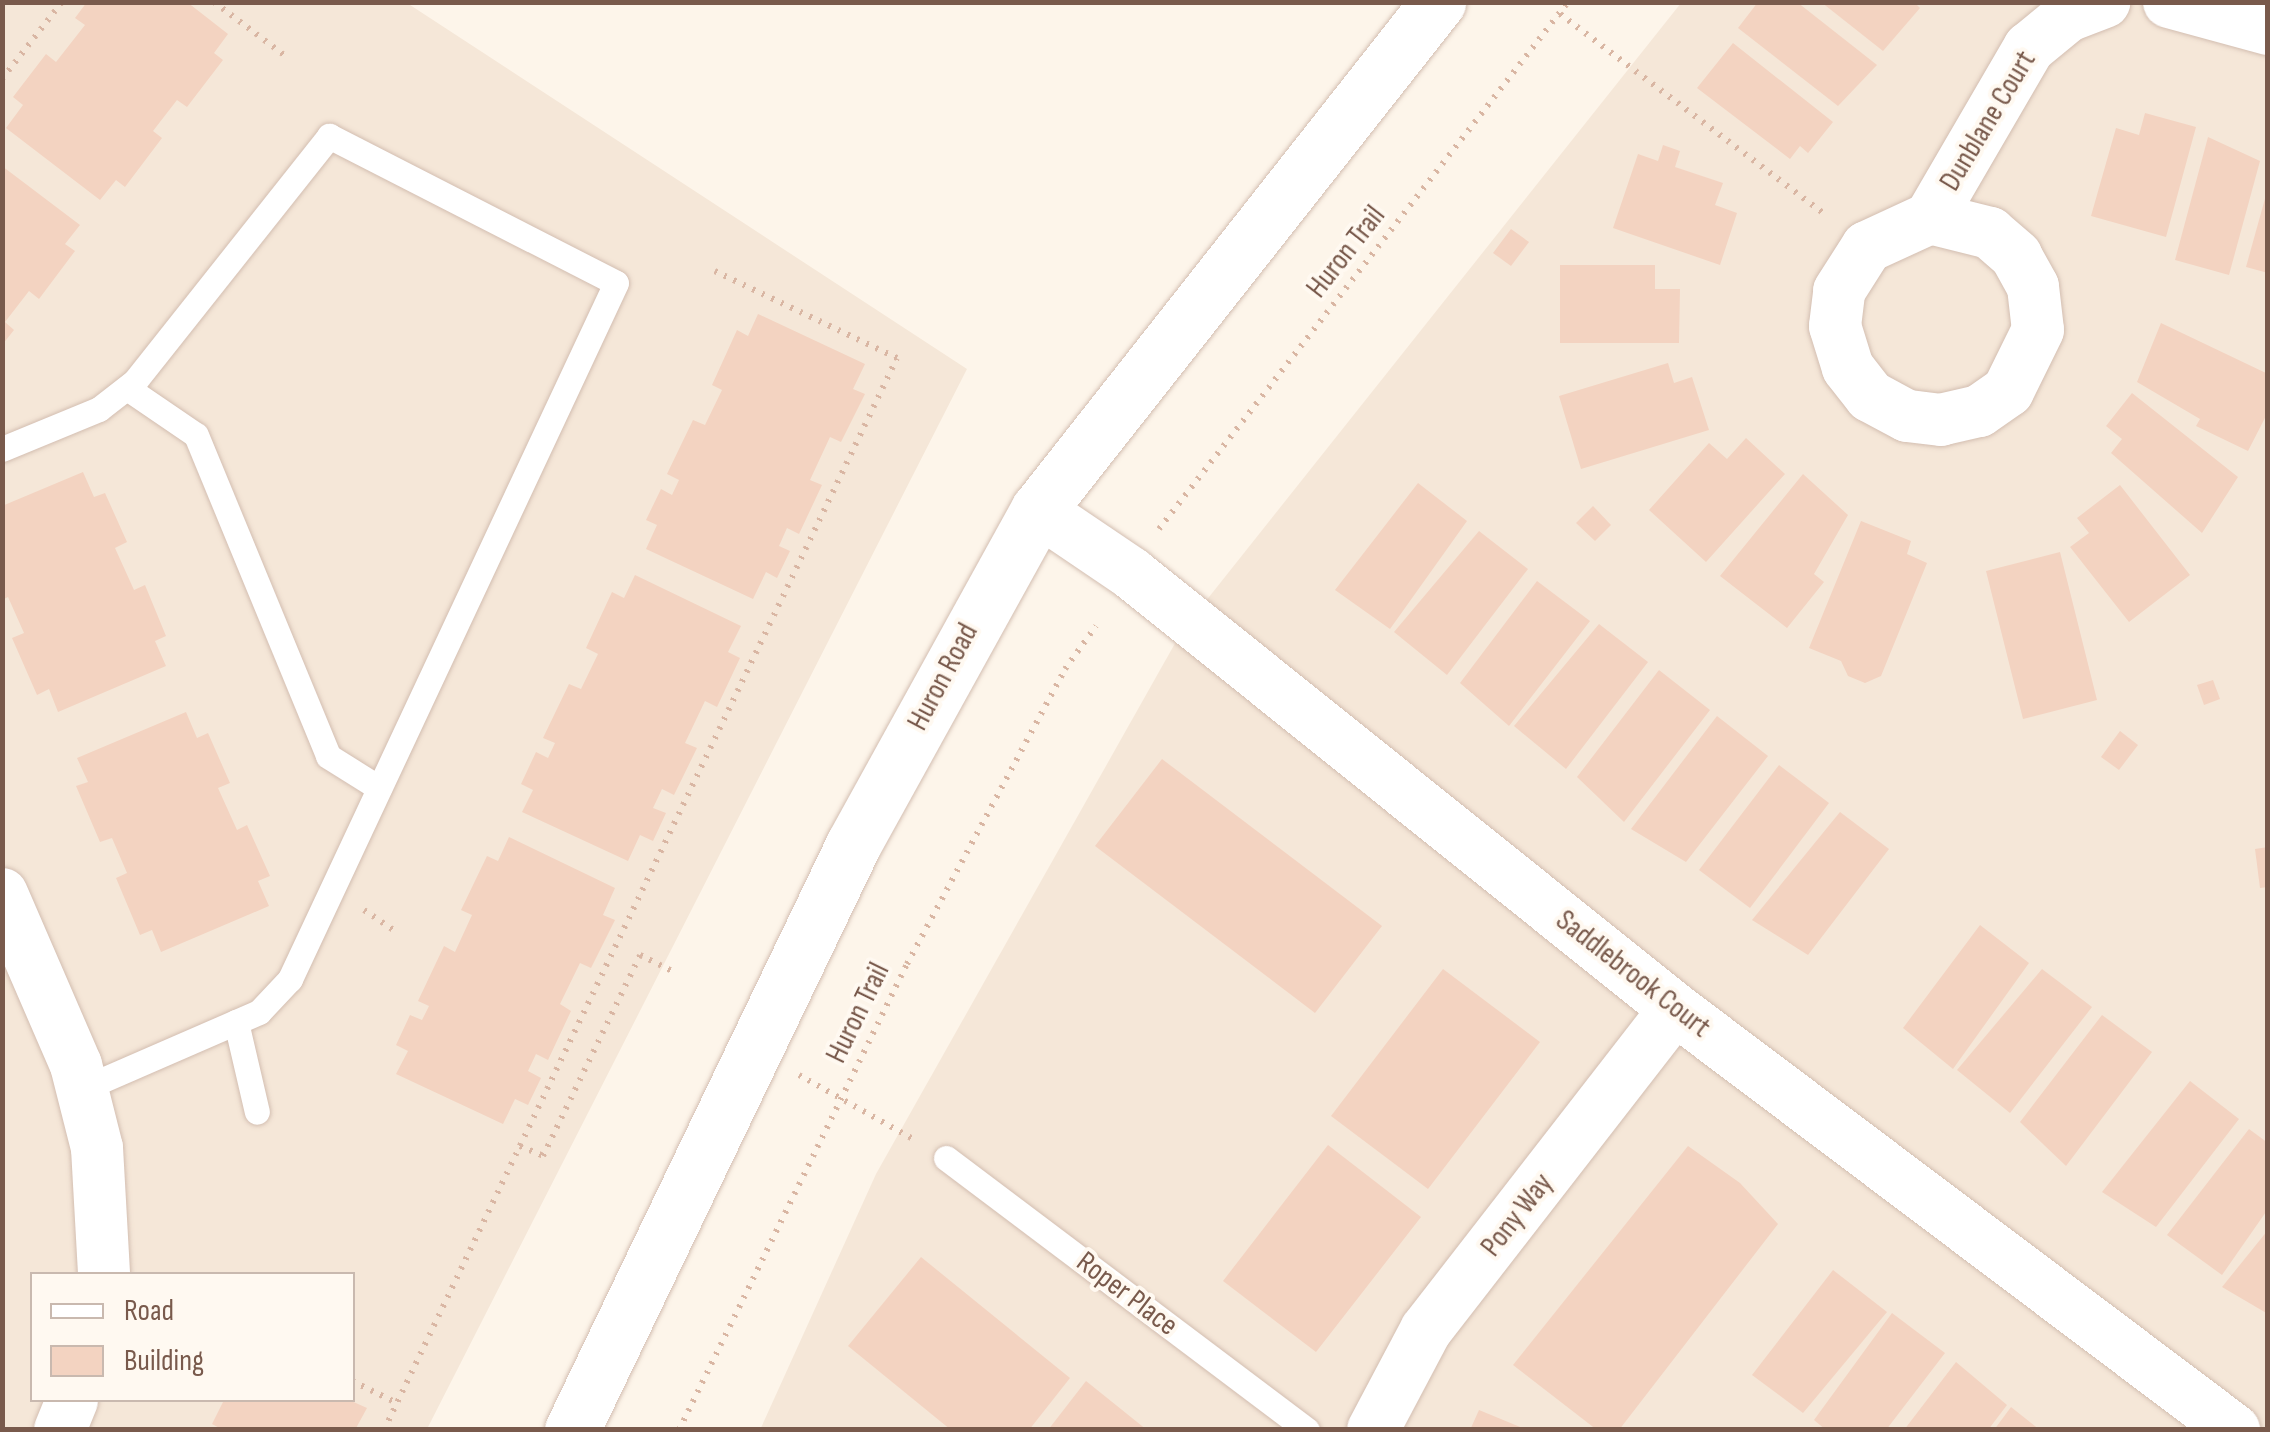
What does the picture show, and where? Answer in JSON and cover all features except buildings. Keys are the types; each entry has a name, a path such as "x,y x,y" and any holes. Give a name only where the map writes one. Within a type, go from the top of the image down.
{"main road":[{"name":"Huron Road","path":"572,1430 853,844 1038,510 1438,2"}],"street":[{"name":"Dunblane Court","path":"1930,218 1990,233 2033,287 2038,330 2028,364 2008,392 1979,411 1941,420 1906,416 1870,396 1848,368 1835,326 1839,290 1867,246 1930,218 2029,48 2068,16 2104,2"},
{"path":"2169,2 2268,30"},
{"name":"Saddlebrook Court","path":"1038,510 1131,572 1675,1009 2234,1430"},
{"path":"2,894 82,1089 97,1148 104,1272"},
{"name":"Pony Way","path":"1373,1430 1426,1330 1675,1009"},
{"path":"60,1430 71,1402"}],"lane":[{"path":"2,449 127,388 329,136 616,283 290,978 259,1012 82,1089"},
{"path":"127,388 196,435 328,756 379,788"},
{"path":"236,1022 258,1112"},
{"name":"Roper Place","path":"946,1158 1307,1430"}],"path":[{"path":"2,80 62,2"},
{"path":"214,2 284,55"},
{"name":"Huron Trail","path":"1159,528 1568,2"},
{"path":"1560,14 1867,246"},
{"path":"384,1430 897,358 715,270"},
{"name":"Huron Trail","path":"679,1430 841,1098 1065,669 1096,626"},
{"path":"356,906 398,933"},
{"path":"520,1146 543,1156 640,955 676,973"},
{"path":"754,1050 946,1158"},
{"path":"355,1382 397,1402"}],"shaded area":[{"path":"3,3 407,3 967,369 427,1429 3,1429"},
{"path":"1681,3 2267,3 2267,1429 760,1430 876,1174 1182,631"}]}
